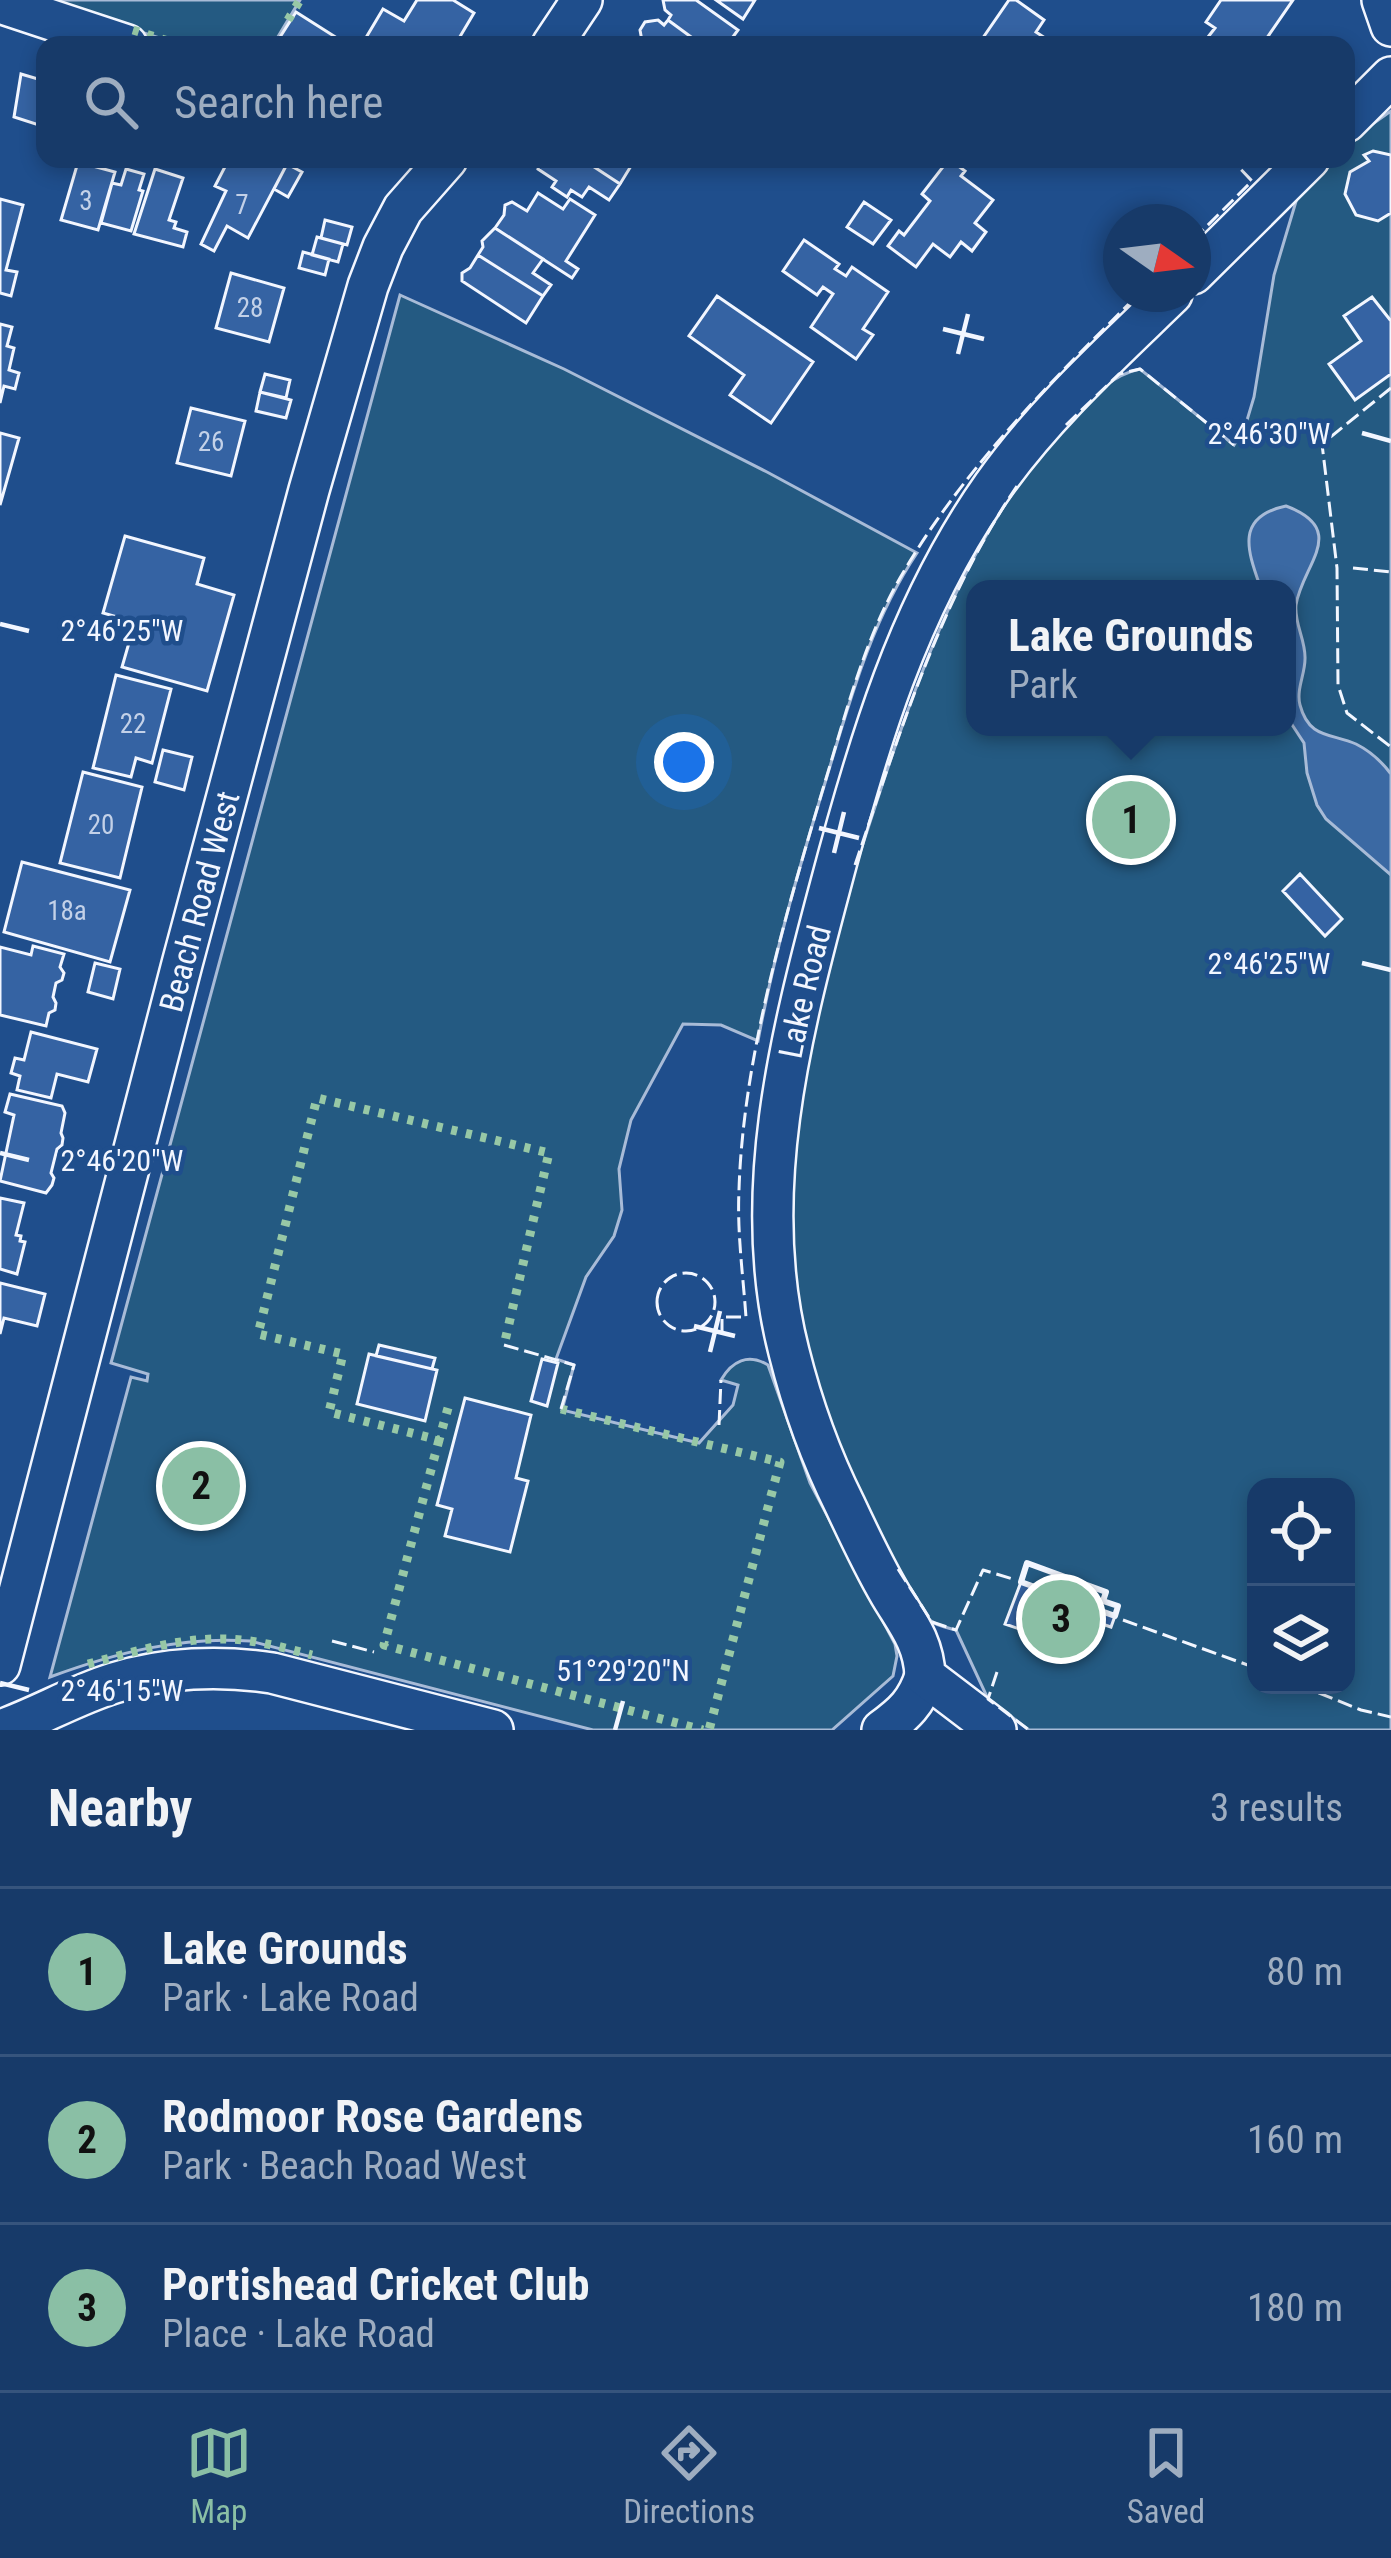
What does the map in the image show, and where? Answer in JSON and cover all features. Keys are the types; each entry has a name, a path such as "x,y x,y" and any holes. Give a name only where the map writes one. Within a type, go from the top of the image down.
{"street":[{"path":"558,36 583,0"},
{"path":"1382,0 1391,26"},
{"path":"1,2 101,36"},
{"path":"1355,113 1391,77"},
{"name":"Beach Road West","path":"0,1665 212,851 368,286 403,209 439,168"},
{"path":"1211,257 1301,168"},
{"name":"Lake Road","path":"925,1676 918,1638 842,1500 788,1352 774,1265 772,1215 785,1080 800,998 854,796 902,656 926,603 994,485 1061,401 1153,312"},
{"path":"2,1730 113,1683 147,1674 223,1669 272,1673 493,1730"},
{"path":"882,1730 905,1714 925,1676 996,1730"}],"shaded area":[{"path":"42,0 300,0 278,36 153,36"},
{"path":"1391,111 1391,1730 1029,1730 988,1699 956,1630 929,1619 871,1523 825,1411 805,1341 792,1269 790,1181 802,1075 840,917 907,711 949,608 1002,510 1033,464 1093,397 1118,377 1140,369 1234,445 1254,397 1274,275 1297,198 1322,168 1355,168 1355,137"},
{"path":"400,295 564,369 917,553 886,607 852,694 788,911 758,1041 721,1025 683,1024 631,1120 619,1169 622,1210 614,1236 586,1277 556,1359 574,1365 562,1410 699,1443 733,1405 738,1385 721,1380 730,1368 747,1359 768,1365 810,1483 895,1644 893,1676 832,1730 593,1730 250,1641 148,1648 50,1677 131,1377 147,1381 148,1374 111,1363"},
{"path":"1286,506 1305,516 1319,537 1296,605 1296,580 1258,580 1252,562 1252,527 1269,511"},
{"path":"1296,605 1305,652 1299,694 1304,716 1322,733 1361,747 1391,774 1391,875 1326,819 1307,773 1304,743 1296,731"}],"building":[{"path":"417,0 453,0 474,13 460,36 367,36 383,9 404,21"},
{"path":"663,0 696,0 738,30 734,36 690,36 668,20 671,15"},
{"path":"716,0 755,0 743,19"},
{"path":"1009,0 1044,20 1036,32 1042,36 984,36"},
{"path":"1221,0 1293,0 1268,36 1209,36 1215,28 1206,22"},
{"path":"296,12 334,36 281,36"},
{"path":"658,20 664,25 668,20 690,36 641,36 645,22"},
{"path":"21,74 36,78 36,124 14,117"},
{"path":"1373,151 1391,155 1391,213 1378,221 1356,215 1345,194 1350,172 1369,161 1364,155"},
{"path":"76,168 115,172 98,230 61,220"},
{"path":"224,168 285,168 248,238 227,226 214,251 201,244 226,191 215,186"},
{"path":"285,168 302,172 288,197 274,189"},
{"path":"596,168 620,184 609,200 589,187 582,197 571,190 567,197 552,187 556,181 538,169"},
{"path":"596,168 630,168 620,184"},
{"path":"942,168 961,168 965,171 961,176 993,200 975,223 986,232 972,251 961,242 950,257 933,244 916,267 888,246 899,231 904,235 930,201 922,194"},
{"path":"126,169 144,174 131,231 101,223 112,183 121,185"},
{"path":"155,169 183,178 169,220 176,222 174,228 187,232 183,247 134,234"},
{"path":"538,193 563,209 570,199 595,215 566,261 578,269 572,278 495,228 505,205 512,202 527,211"},
{"path":"0,199 23,205 6,270 17,272 11,296 0,293"},
{"path":"864,202 891,220 873,244 847,227"},
{"path":"325,220 352,227 347,245 321,238"},
{"path":"495,228 543,259 533,273 551,285 543,296 478,255 482,241"},
{"path":"317,237 343,244 338,262 312,255"},
{"path":"804,240 839,264 835,269 846,276 852,267 888,292 863,329 873,335 856,359 811,327 833,294 823,287 817,295 783,271"},
{"path":"303,252 329,259 325,275 299,268"},
{"path":"478,255 543,296 526,323 462,281 462,273"},
{"path":"231,273 284,288 269,342 216,328"},
{"path":"717,296 813,362 771,423 730,395 744,375 689,336"},
{"path":"1372,297 1391,321 1391,374 1355,400 1329,364 1361,341 1344,316"},
{"path":"0,324 12,327 7,346 14,348 9,370 19,373 15,389 4,386 0,403"},
{"path":"265,374 290,380 286,398 260,392"},
{"path":"260,392 291,400 286,418 256,411"},
{"path":"191,408 245,421 231,476 177,463"},
{"path":"0,433 19,438 0,505"},
{"path":"125,536 204,558 197,584 234,595 207,691 122,667 135,622 103,613"},
{"path":"116,675 171,689 152,763 136,758 131,777 93,768"},
{"path":"163,750 192,757 184,790 155,782"},
{"path":"83,772 142,787 120,878 60,863"},
{"path":"22,862 130,890 110,962 4,932"},
{"path":"1300,874 1342,919 1325,936 1283,891"},
{"path":"33,946 64,954 60,967 64,973 53,997 55,1010 49,1013 46,1026 0,1015 0,947 31,955"},
{"path":"95,963 120,969 113,999 88,992"},
{"path":"31,1032 97,1049 88,1082 57,1074 51,1098 17,1090 20,1076 11,1073 15,1058 24,1060"},
{"path":"10,1094 62,1106 65,1113 62,1145 46,1193 0,1181 14,1115 5,1112"},
{"path":"0,1198 24,1203 16,1235 25,1242 17,1274 0,1269"},
{"path":"0,1283 45,1294 37,1326 4,1318 0,1334"},
{"path":"379,1345 435,1358 432,1369 376,1356"},
{"path":"369,1354 437,1370 425,1421 357,1404"},
{"path":"542,1359 558,1363 547,1406 531,1401"},
{"path":"465,1398 531,1415 516,1478 528,1481 510,1552 445,1536 452,1509 437,1505"},
{"path":"1021,1582 1115,1616 1111,1627 1096,1622 1086,1652 1005,1624"}],"hedge":[{"path":"288,20 300,0"},
{"path":"133,30 152,36"},
{"path":"448,1408 439,1440 329,1412 343,1354 258,1334 317,1098 549,1153 504,1345"},
{"path":"561,1409 780,1462 709,1730"},
{"path":"439,1440 384,1645 703,1730"},
{"path":"88,1664 202,1640 254,1642 312,1655"}],"fence":[{"path":"1211,222 1252,181 1240,168"},
{"path":"722,1334 722,1317 746,1317 739,1222 742,1139 769,984 841,730 876,627 900,578 951,500 1041,394 1121,312"},
{"path":"1066,425 1119,374 1140,369 1234,445"},
{"path":"1391,388 1322,444 1337,568 1338,685 1347,713 1391,747"},
{"path":"855,865 905,718 944,622 965,575 1017,486"},
{"path":"1353,568 1391,572"},
{"path":"686,1273 707,1281 715,1302 707,1323 686,1331 665,1323 657,1302 665,1281 686,1273"},
{"path":"504,1345 574,1365 561,1409"},
{"path":"719,1425 721,1380"},
{"path":"898,1569 932,1622 956,1630 983,1570 1013,1579"},
{"path":"1123,1620 1247,1665"},
{"path":"332,1641 374,1652"},
{"path":"997,1672 988,1699 1029,1730"},
{"path":"1321,1694 1391,1717"}],"wall":[{"path":"1027,1563 1106,1592 1103,1601 1118,1606 1115,1616 1021,1582 1027,1563"}],"place":[{"name":"Lake Grounds","path":"1131,820"},
{"name":"Rodmoor Rose Gardens","path":"201,1486"},
{"name":"Portishead Cricket Club","path":"1061,1619"}]}
